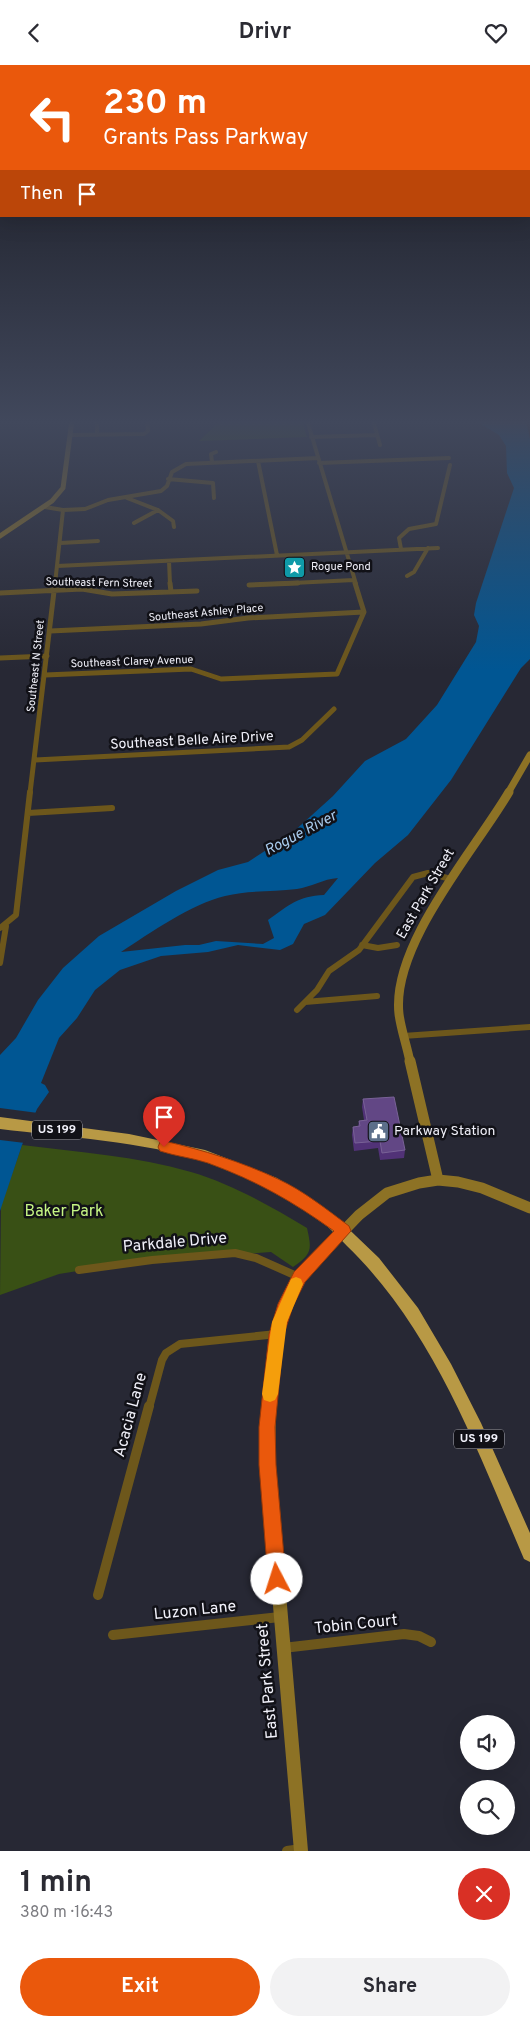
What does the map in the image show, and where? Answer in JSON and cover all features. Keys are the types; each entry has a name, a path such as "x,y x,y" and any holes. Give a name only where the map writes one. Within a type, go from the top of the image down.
{"highway":[{"name":"US 199","path":"0,1123 113,1138 191,1152 239,1168 288,1192 344,1231 392,1281 422,1326 458,1394 530,1553"}],"street":[{"path":"0,536 49,503"},
{"path":"45,507 63,510 85,509 98,503"},
{"path":"141,503 158,510 173,521 174,527"},
{"path":"267,503 277,555"},
{"path":"331,503 364,612"},
{"path":"401,549 399,538 409,529 436,524 441,503"},
{"name":"Southeast N Street","path":"0,963 3,927 16,915 63,510"},
{"path":"134,523 158,510"},
{"path":"60,543 98,541"},
{"path":"407,576 414,572 428,548"},
{"path":"57,566 438,548"},
{"path":"169,561 171,592"},
{"path":"249,585 354,580"},
{"name":"Southeast Fern Street","path":"0,593 82,589 112,594 197,591"},
{"name":"Southeast Ashley Place","path":"50,631 201,624 248,618 364,612"},
{"name":"Southeast Clarey Avenue","path":"45,675 191,669 200,670 209,677 221,679 338,674 364,612"},
{"path":"0,658 47,656"},
{"name":"Southeast Belle Aire Drive","path":"35,760 289,747 302,742 323,716 334,709"},
{"name":"East Park Street","path":"438,1180 403,1035 398,998 402,978 422,929 451,879 527,765 530,755"},
{"path":"28,813 112,808"},
{"path":"297,1010 317,990 329,971 361,948 413,877 428,873 451,879"},
{"path":"361,948 397,945"},
{"path":"305,1002 377,996"},
{"path":"403,1035 530,1027"},
{"path":"344,1231 358,1215 387,1193 419,1183 438,1180 482,1188 530,1208"},
{"name":"East Park Street","path":"301,1850 280,1617 268,1465 267,1427 277,1334 286,1304 300,1277 344,1231"},
{"name":"Parkdale Drive","path":"79,1270 152,1260 235,1253 256,1258 300,1277"},
{"name":"Acacia Lane","path":"98,1595 162,1360 166,1353 180,1345 277,1334"},
{"name":"Luzon Lane","path":"113,1635 280,1617"},
{"name":"Tobin Court","path":"283,1648 404,1634 418,1636 431,1642"},
{"path":"287,1851 301,1850"}],"green space":[{"name":"Baker Park","path":"22,1145 128,1158 206,1177 250,1196 307,1228 310,1242 309,1251 304,1259 293,1267 271,1252 127,1263 59,1274 0,1295 1,1206"}],"water":[{"name":"Rogue River","path":"509,503 530,503 530,659 521,668 451,780 408,835 375,863 325,915 304,924 293,944 280,950 238,945 208,952 161,956 120,970 95,990 77,1018 59,1038 41,1083 45,1085 49,1092 37,1109 22,1145 0,1211 0,1055 16,1038 38,1000 63,968 99,936 176,891 218,870 248,862 291,834 333,796 365,761 406,739 437,705 476,642 479,626 474,615 476,603","holes":["338,878 324,895 300,899 268,920 274,938 263,944 216,941 199,945 121,952 185,912 212,900 243,893 297,889"]}],"pier":[{"path":"0,1108 38,1113 25,1143 0,1140"}],"building":[{"name":"Parkway Station","path":"394,1097 405,1150 382,1153 380,1141 355,1143 353,1127 360,1126 359,1121 367,1120 363,1099"}],"slow traffic":[{"path":"270,1394 279,1322 296,1284"}],"place":[{"name":"Rogue Pond","path":"295,567"},
{"name":"Parkway Station","path":"378,1131"}],"route":[{"path":"164,1147 208,1157 239,1168 274,1184 305,1202 344,1231 300,1277 291,1292 279,1322 267,1427 277,1579"}]}
